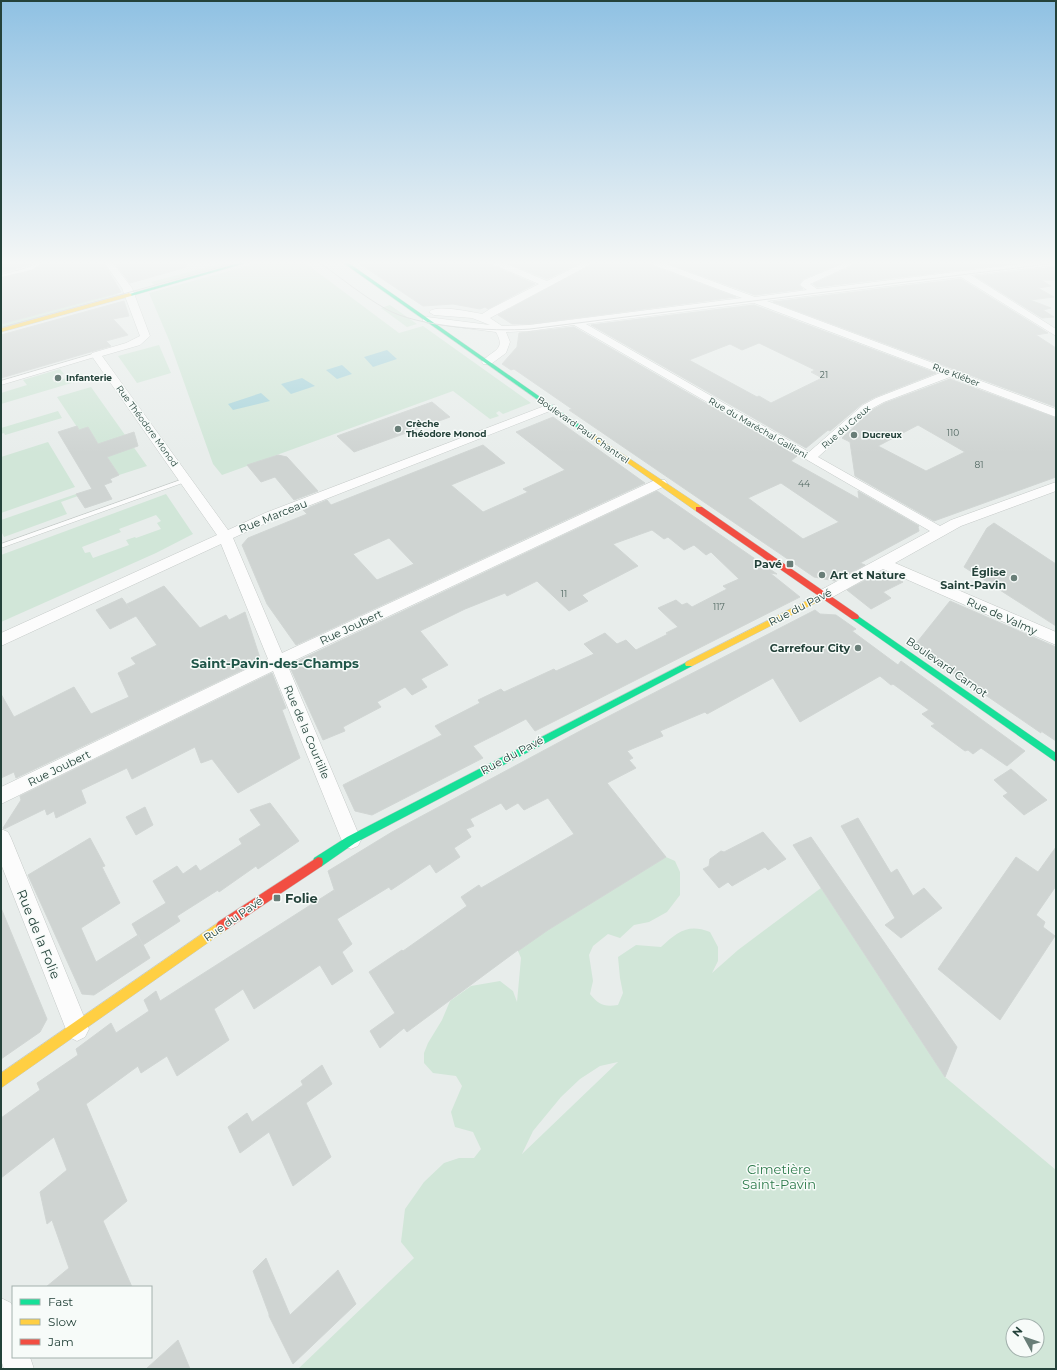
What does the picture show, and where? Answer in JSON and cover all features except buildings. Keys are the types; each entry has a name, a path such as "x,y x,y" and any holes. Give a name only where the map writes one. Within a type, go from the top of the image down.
{"street":[{"path":"1,330 15,326"},
{"path":"96,355 137,343 145,337 142,326"},
{"name":"Boulevard Paul Chantrel","path":"435,326 660,483 824,595"},
{"path":"475,326 500,329 545,326"},
{"path":"487,362 505,345 500,329 496,326"},
{"name":"Rue du Maréchal Gallieni","path":"583,326 941,532"},
{"name":"Rue Kléber","path":"825,326 1056,413"},
{"path":"1043,326 1056,334"},
{"name":"Rue Théodore Monod","path":"96,355 225,536"},
{"name":"Rue du Creux","path":"810,458 868,407 880,400 951,373"},
{"name":"Rue Marceau","path":"1,640 270,516 551,407"},
{"name":"Rue Joubert","path":"1,796 277,662 660,483"},
{"name":"Rue du Pavé","path":"1,1081 248,908 351,840 564,728 824,595 956,523 1056,486"},
{"name":"Rue de la Courtille","path":"225,536 351,840"},
{"name":"Rue de Valmy","path":"883,563 1056,639"},
{"name":"Boulevard Carnot","path":"824,595 1056,758"},
{"name":"Rue de la Folie","path":"1,838 77,1029"},
{"path":"1,1313 12,1348"},
{"path":"15,1358 19,1369"}],"lane":[{"path":"1,383 96,355"},
{"path":"1,546 186,480"}],"green space":[{"path":"163,326 390,326 399,333 423,326 531,403 503,414 499,411 496,413 499,416 490,419 453,391 222,475 213,464"},
{"path":"159,345 171,373 137,383 118,356"},
{"path":"60,369 64,374 52,378 54,382 81,373 85,379 1,404 1,393 27,385 23,380"},
{"path":"91,387 147,466 119,475 107,457 110,456 102,443 98,444 88,427 79,430 57,397"},
{"path":"58,411 62,418 5,435 4,433 1,434 1,428"},
{"path":"48,442 75,487 1,513 1,457"},
{"path":"76,494 78,496 61,502 67,514 4,537 1,531 1,520"},
{"path":"166,494 193,534 156,553 1,622 1,555","holes":["156,515 161,521 157,523 161,529 126,540 129,545 93,558 90,552 85,553 82,547 121,532 119,529"]},
{"name":"Cimetière Saint-Pavin","path":"666,857 675,861 680,872 680,895 667,912 649,922 634,925 620,938 608,934 593,946 589,955 593,981 590,994 599,1003 609,1006 618,1005 623,993 618,957 636,945 661,947 683,930 695,928 702,929 710,932 718,947 718,961 712,973 738,950 821,888 945,1077 1056,1170 1056,1369 298,1369 414,1258 401,1242 405,1209 424,1182 444,1163 459,1158 474,1158 481,1149 473,1132 455,1127 451,1112 462,1086 456,1076 433,1073 424,1063 424,1053 428,1043 442,1020 450,1001 471,986 500,981 513,991 517,1002 521,958 518,951 538,936","holes":["618,1062 522,1154 533,1131 561,1097 580,1079 600,1066"]}],"water":[{"path":"387,350 397,359 373,367 364,357"},
{"path":"342,365 352,374 337,379 326,370"},
{"path":"302,378 315,386 291,394 281,384"},
{"path":"261,393 270,401 233,410 228,404"}],"tram line":[{"path":"1,328 8,326"},
{"path":"449,326 497,330 530,329 554,326"}],"traffic: fast":[{"path":"435,326 594,437"},
{"path":"855,617 1056,758"},
{"path":"318,862 351,840 689,664"}],"traffic: slow":[{"path":"1,330 16,326"},
{"path":"594,437 699,509"},
{"path":"689,664 824,595"},
{"path":"1,1081 222,926"}],"traffic: jam":[{"path":"699,509 855,617"},
{"path":"222,926 318,862"}],"place":[{"name":"Infanterie","path":"58,378"},
{"name":"Crèche Théodore Monod","path":"398,429"},
{"name":"Ducreux","path":"854,435"},
{"name":"Pavé","path":"790,564"},
{"name":"Art et Nature","path":"822,575"},
{"name":"Église Saint-Pavin","path":"1014,578"},
{"name":"Carrefour City","path":"858,648"},
{"name":"Folie","path":"277,898"}],"district":[{"name":"Saint-Pavin-des-Champs","path":"275,663"}]}
